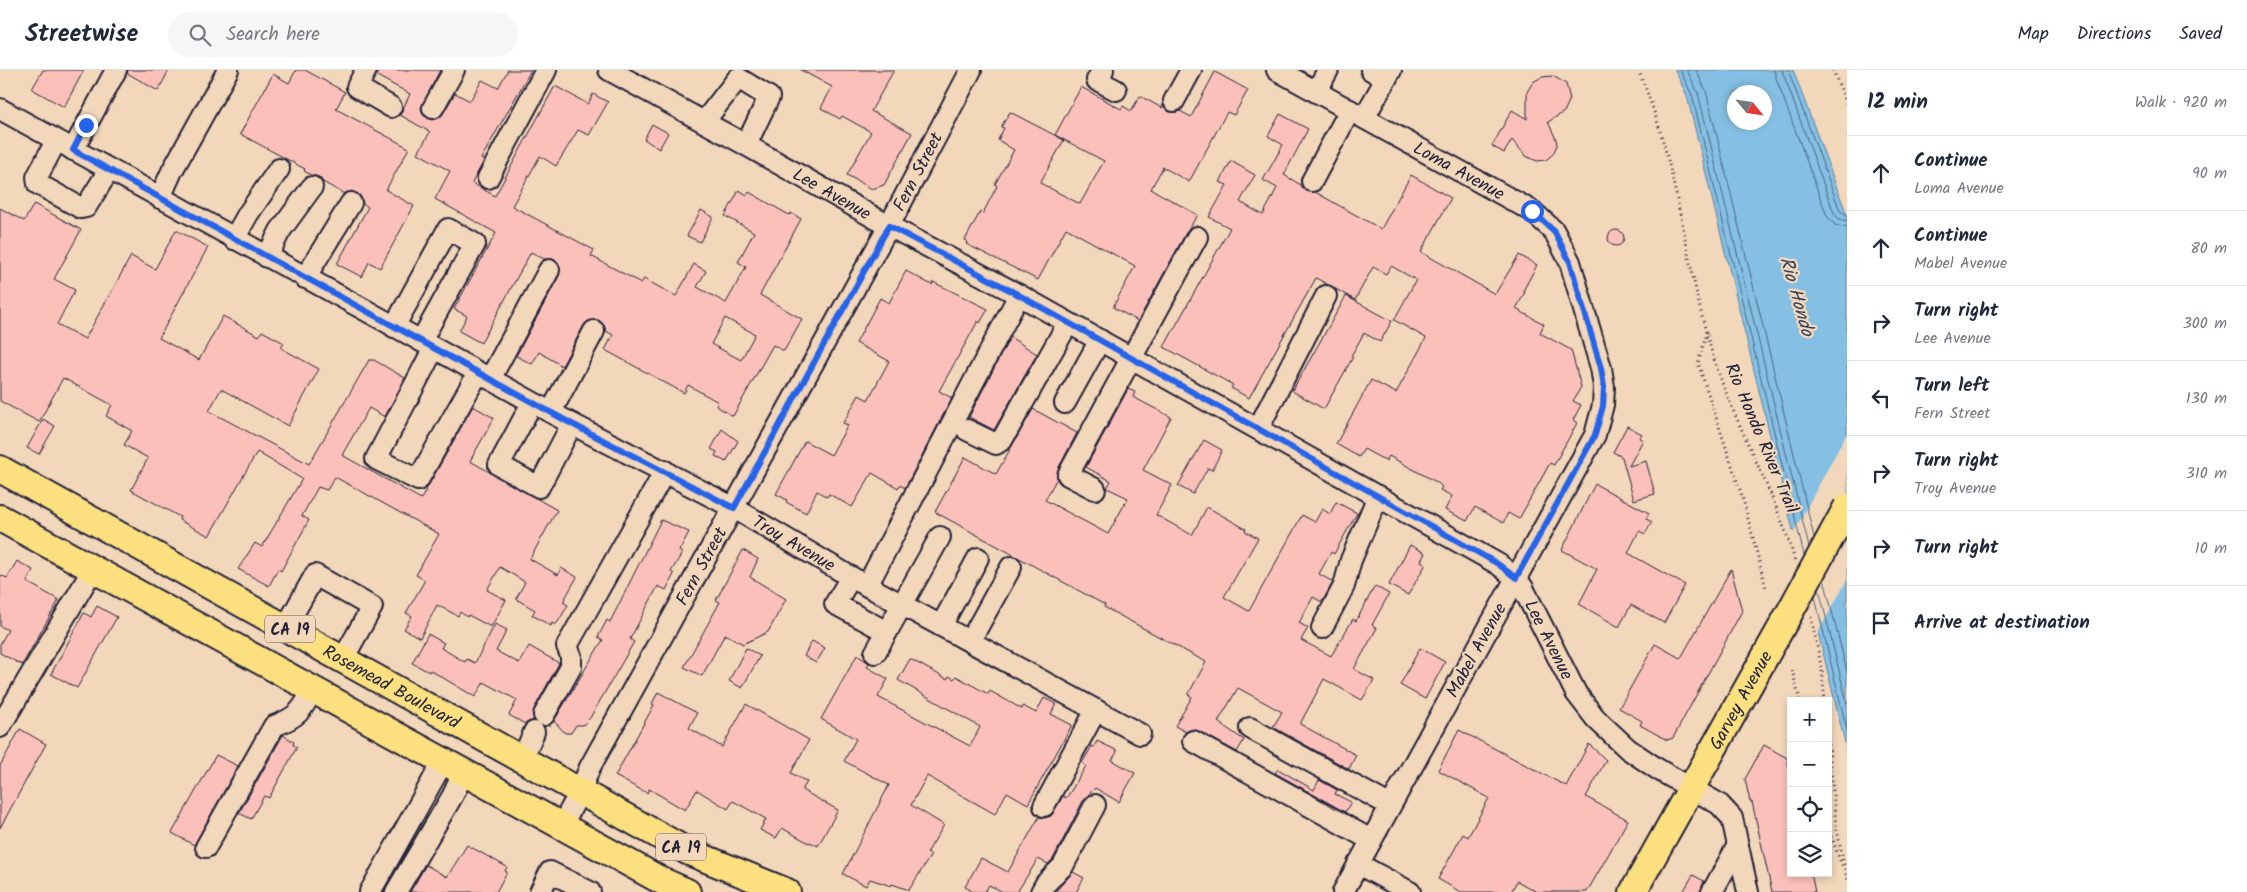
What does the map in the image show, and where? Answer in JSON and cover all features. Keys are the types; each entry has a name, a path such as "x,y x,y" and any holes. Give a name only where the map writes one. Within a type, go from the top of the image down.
{"main road":[{"name":"Rosemead Boulevard","path":"0,469 687,851 787,892"},
{"name":"Garvey Avenue","path":"1633,892 1847,507"},
{"name":"CA 19","path":"0,518 454,765 674,890"}],"street":[{"path":"109,170 86,207 81,208 38,184 38,177 64,145 116,70"},
{"path":"160,198 172,171 228,70"},
{"path":"366,70 356,87 391,107"},
{"path":"433,108 454,70"},
{"path":"488,178 546,70"},
{"name":"Fern Street","path":"562,825 580,792 590,767 889,226 971,70"},
{"path":"1103,70 1098,80 1116,90"},
{"path":"1174,101 1191,70"},
{"name":"Loma Avenue","path":"1277,70 1532,211 1554,231 1570,262 1601,368 1604,387 1603,406"},
{"path":"1316,92 1328,70"},
{"name":"Lee Avenue","path":"616,72 889,226 1100,340 1498,564 1516,578 1534,607 1576,692 1596,719 1628,749 1658,770 1719,804 1732,818 1748,892"},
{"path":"1312,181 1383,73"},
{"path":"704,122 738,78 769,97 746,145"},
{"name":"Troy Avenue","path":"0,109 532,403 734,508 902,605 1140,734"},
{"path":"234,239 279,169"},
{"path":"267,257 280,231 312,187"},
{"path":"305,278 351,203"},
{"path":"394,327 448,228 475,244 376,459 418,480 549,270"},
{"path":"1095,489 1068,475 1197,237"},
{"path":"887,632 836,604 859,581 942,442 1019,295"},
{"path":"1258,429 1326,296"},
{"path":"967,430 996,444 1002,440 1068,323"},
{"path":"550,412 594,331"},
{"path":"1066,403 1100,340"},
{"path":"532,403 500,465 539,487 572,424"},
{"name":"Mabel Avenue","path":"1346,891 1389,806 1595,435 1603,406"},
{"path":"522,760 539,723 571,667 571,656 567,646 665,471"},
{"path":"1322,628 1344,586 1351,560 1378,496"},
{"path":"875,653 940,536"},
{"path":"941,626 978,558"},
{"path":"970,641 1011,567"},
{"path":"0,728 93,569"},
{"path":"286,627 315,575 332,584 372,607 343,659"},
{"path":"206,847 274,726 294,717 302,711 313,689"},
{"path":"1044,806 1096,710"},
{"path":"1250,728 1389,806"},
{"path":"1193,741 1371,840"},
{"path":"370,892 454,765"},
{"path":"396,892 452,795 454,765"},
{"path":"1042,892 1046,883 1063,866 1095,805"},
{"path":"1712,892 1738,845"},
{"path":"1358,864 1410,892"},
{"path":"540,892 550,872 590,892"}],"path":[{"name":"Rio Hondo River Trail","path":"1638,70 1656,117 1713,356 1734,416 1787,534 1795,562"},
{"path":"1833,70 1847,105"},
{"path":"1707,332 1698,363 1743,499 1766,588"},
{"path":"1808,608 1822,670 1825,697"},
{"path":"1792,670 1799,697"},
{"path":"1829,742 1836,825 1844,872"},
{"path":"1830,832 1847,880"}],"water":[{"name":"Rio Hondo","path":"1675,70 1793,70 1847,215 1847,751 1687,96"}],"pier":[{"path":"1847,433 1847,580 1816,636 1792,535"}],"building":[{"path":"43,70 84,70 64,107 32,89"},
{"path":"128,70 169,70 158,91 127,73"},
{"path":"296,70 305,70 345,92 336,109 409,148 386,190 414,206 380,268 369,262 362,277 337,264 368,207 363,204 361,197 352,191 344,194 323,182 319,177 311,175 304,171 305,169 240,134 273,74 289,83"},
{"path":"378,70 440,70 421,108 423,115 433,120 443,114 455,93 470,101 482,80 498,88 508,70 531,70 481,159 484,161 472,183 495,196 555,86 588,104 593,94 608,102 589,135 578,130 556,166 540,156 512,206 594,250 591,256 641,283 644,279 676,296 694,264 706,271 697,287 726,303 746,267 738,262 754,232 725,216 739,190 747,195 749,192 789,215 791,213 801,219 760,295 802,319 784,351 773,345 733,416 716,406 718,402 688,385 684,393 605,350 613,335 606,331 604,325 599,320 588,321 584,325 562,366 539,352 532,364 516,356 559,276 559,264 554,259 544,259 531,252 481,343 459,331 467,316 454,309 496,233 435,199 450,171 418,153 430,132 400,115 410,94 377,76","holes":["725,318 755,334 741,360 711,344"]},
{"path":"801,70 894,70 871,111 912,133 884,185 872,189 847,175 871,132 842,116 840,119 821,108 832,87"},
{"path":"1215,72 1248,90 1234,115 1227,112 1189,182 1163,167 1151,189 1198,215 1187,231 1138,321 1114,308 1135,266 1066,228 1038,280 966,244 968,242 965,240 980,212 983,213 997,186 995,184 1014,150 998,140 1004,128 1001,127 1010,112 1064,140 1040,183 1080,204 1104,161 1055,135 1081,87 1121,109 1123,106 1131,111 1140,96 1162,108 1163,105 1169,112 1180,111 1191,117"},
{"path":"1553,76 1566,84 1570,99 1564,112 1548,122 1557,145 1553,154 1546,160 1537,161 1526,156 1512,140 1504,153 1492,146 1512,110 1527,119 1527,92 1533,82 1542,77"},
{"path":"1280,114 1308,129 1284,175 1301,185 1306,191 1315,192 1381,229 1411,175 1451,198 1421,252 1495,294 1519,255 1537,265 1516,309 1544,324 1540,333 1571,350 1581,387 1573,401 1581,405 1573,420 1577,423 1554,465 1550,463 1519,519 1508,513 1503,523 1475,507 1467,521 1445,510 1452,496 1440,490 1442,487 1438,483 1389,456 1386,461 1364,449 1359,457 1336,444 1371,380 1396,393 1426,338 1394,320 1416,280 1391,266 1386,274 1373,267 1355,300 1316,278 1249,398 1231,388 1233,385 1164,347 1230,228 1209,217 1227,185 1220,182 1231,161 1255,175 1240,202 1263,215 1277,188 1263,180 1283,145 1268,136"},
{"path":"652,124 668,133 659,149 644,139"},
{"path":"34,204 81,230 54,279 75,290 57,324 85,339 131,256 155,269 176,230 208,247 159,338 199,360 223,316 259,336 262,331 284,343 281,348 319,369 288,426 221,389 209,411 309,464 369,360 374,360 405,378 385,417 369,408 342,455 421,499 473,406 494,418 470,461 557,510 530,559 558,575 561,568 577,577 563,602 568,605 558,622 555,625 552,623 551,626 532,615 535,610 516,599 525,582 500,567 487,590 506,600 491,627 468,615 467,617 460,612 458,616 437,605 420,638 404,629 412,616 406,613 425,580 416,575 439,534 335,477 327,490 318,487 302,516 309,520 281,571 278,569 269,586 238,569 255,543 262,547 302,479 257,452 209,536 179,520 180,517 131,490 148,458 124,445 132,431 106,416 112,405 63,378 39,422 0,401 0,208 24,221"},
{"path":"701,210 713,217 700,242 687,236"},
{"path":"1616,230 1624,238 1616,246 1608,238"},
{"path":"906,271 932,285 933,282 988,309 980,323 978,321 939,391 952,398 905,488 900,485 898,488 872,473 852,507 829,494 827,497 817,491 806,513 776,494 805,441 831,455 848,425 843,423 859,395 868,400 889,361 856,343 880,298 889,303"},
{"path":"1346,296 1392,321 1380,342 1364,333 1324,409 1292,391"},
{"path":"1010,337 1037,354 994,430 969,417"},
{"path":"1128,389 1135,392 1133,397 1171,417 1143,470 1172,485 1156,515 1192,535 1207,507 1258,538 1224,597 1249,611 1302,515 1315,522 1322,509 1330,514 1336,502 1357,513 1334,554 1331,552 1319,574 1333,582 1322,602 1313,597 1299,623 1308,628 1301,640 1331,656 1353,619 1356,621 1375,586 1389,594 1372,625 1377,628 1354,669 1374,680 1362,700 1324,679 1300,724 1356,755 1349,769 1273,727 1282,712 1238,688 1218,722 1244,740 1237,752 1199,731 1192,729 1186,732 1175,726 1192,697 1188,695 1206,662 935,512 965,457 996,474 1033,409 1077,433 1058,469 1057,478 1045,500 1108,534 1128,498 1107,488 1111,481 1086,467"},
{"path":"43,419 55,426 39,454 27,448"},
{"path":"1627,426 1642,434 1639,438 1643,440 1629,466 1646,461 1655,494 1634,500 1622,457 1613,452"},
{"path":"722,429 738,441 726,462 715,456 717,452 711,449"},
{"path":"1204,440 1222,450 1212,470 1208,468 1193,494 1178,486"},
{"path":"1595,484 1649,513 1646,519 1652,522 1645,534 1639,531 1628,553 1685,585 1664,623 1631,605 1619,627 1579,604 1597,569 1562,550"},
{"path":"661,520 689,532 679,551 682,553 671,572 674,574 666,590 658,586 630,639 634,642 590,718 583,725 576,725 571,733 565,733 554,721 603,640 598,637 607,620 610,622"},
{"path":"1410,545 1425,553 1421,561 1426,564 1408,595 1389,585"},
{"path":"743,550 758,559 750,577 786,599 768,632 743,644 725,634 702,676 684,667 720,602 716,600"},
{"path":"17,561 33,570 27,582 59,600 22,665 0,653 0,644 8,630 0,626 0,575 7,578"},
{"path":"1731,569 1742,611 1673,738 1667,740 1640,725 1642,721 1619,708 1655,644 1680,658 1682,656"},
{"path":"97,606 117,617 77,688 51,674 84,613 91,617"},
{"path":"495,624 507,630 496,651 519,663 529,646 559,663 534,709 534,720 525,724 509,715 517,700 484,682 475,697 430,670 429,672 412,663 428,634 444,643 441,648 465,662 467,659 475,663"},
{"path":"812,641 825,648 816,663 804,656"},
{"path":"746,648 760,656 742,688 729,681"},
{"path":"1420,648 1445,662 1425,699 1400,685"},
{"path":"857,655 869,663 867,667 888,679 878,697 970,746 980,727 898,680 910,659 947,679 949,676 954,679 956,676 988,694 990,691 1022,709 1023,706 1036,713 1044,698 1056,704 1051,714 1072,725 1028,804 1007,792 995,814 927,776 911,805 944,825 927,853 931,855 909,890 870,879 866,886 843,874 889,785 844,761 856,739 821,719"},
{"path":"658,692 697,713 689,728 722,747 746,704 809,740 791,773 807,782 802,790 838,810 818,846 782,828 776,838 760,830 766,819 733,801 728,809 697,790 685,810 649,789 647,793 615,776 654,705 652,704"},
{"path":"20,729 46,744 0,828 0,766"},
{"path":"1459,730 1566,786 1589,744 1606,760 1586,797 1628,820 1587,892 1537,892 1517,881 1511,892 1461,892 1438,879 1463,834 1468,837 1489,798 1438,770"},
{"path":"283,735 294,742 293,745 297,747 269,798 264,796 251,819 239,813"},
{"path":"1097,741 1116,750 1117,752 1112,760 1135,773 1119,802 1095,788 1084,799 1053,859 1048,864 1038,859 1017,892 1003,892 989,885 985,892 974,892 965,887 981,858 1008,872 1039,817 1051,816 1063,796 1066,798 1069,794 1086,766 1082,763"},
{"path":"1764,745 1787,758 1787,877 1812,877 1815,892 1772,892 1745,779"},
{"path":"216,755 238,766 194,845 172,833"},
{"path":"1278,769 1314,790 1319,780 1337,790 1335,794 1351,802 1345,812 1275,773"},
{"path":"467,845 507,867 505,871 507,872 496,892 410,892 426,865 447,877"},
{"path":"1073,872 1084,878 1076,892 1055,892"},
{"path":"1693,875 1704,881 1700,892 1683,892"}],"route":[{"path":"86,125 73,150 572,424 734,508 889,226 1019,295 1378,496 1498,564 1516,578 1595,435 1603,406 1604,387 1601,368 1570,262 1554,231 1532,211"}]}
